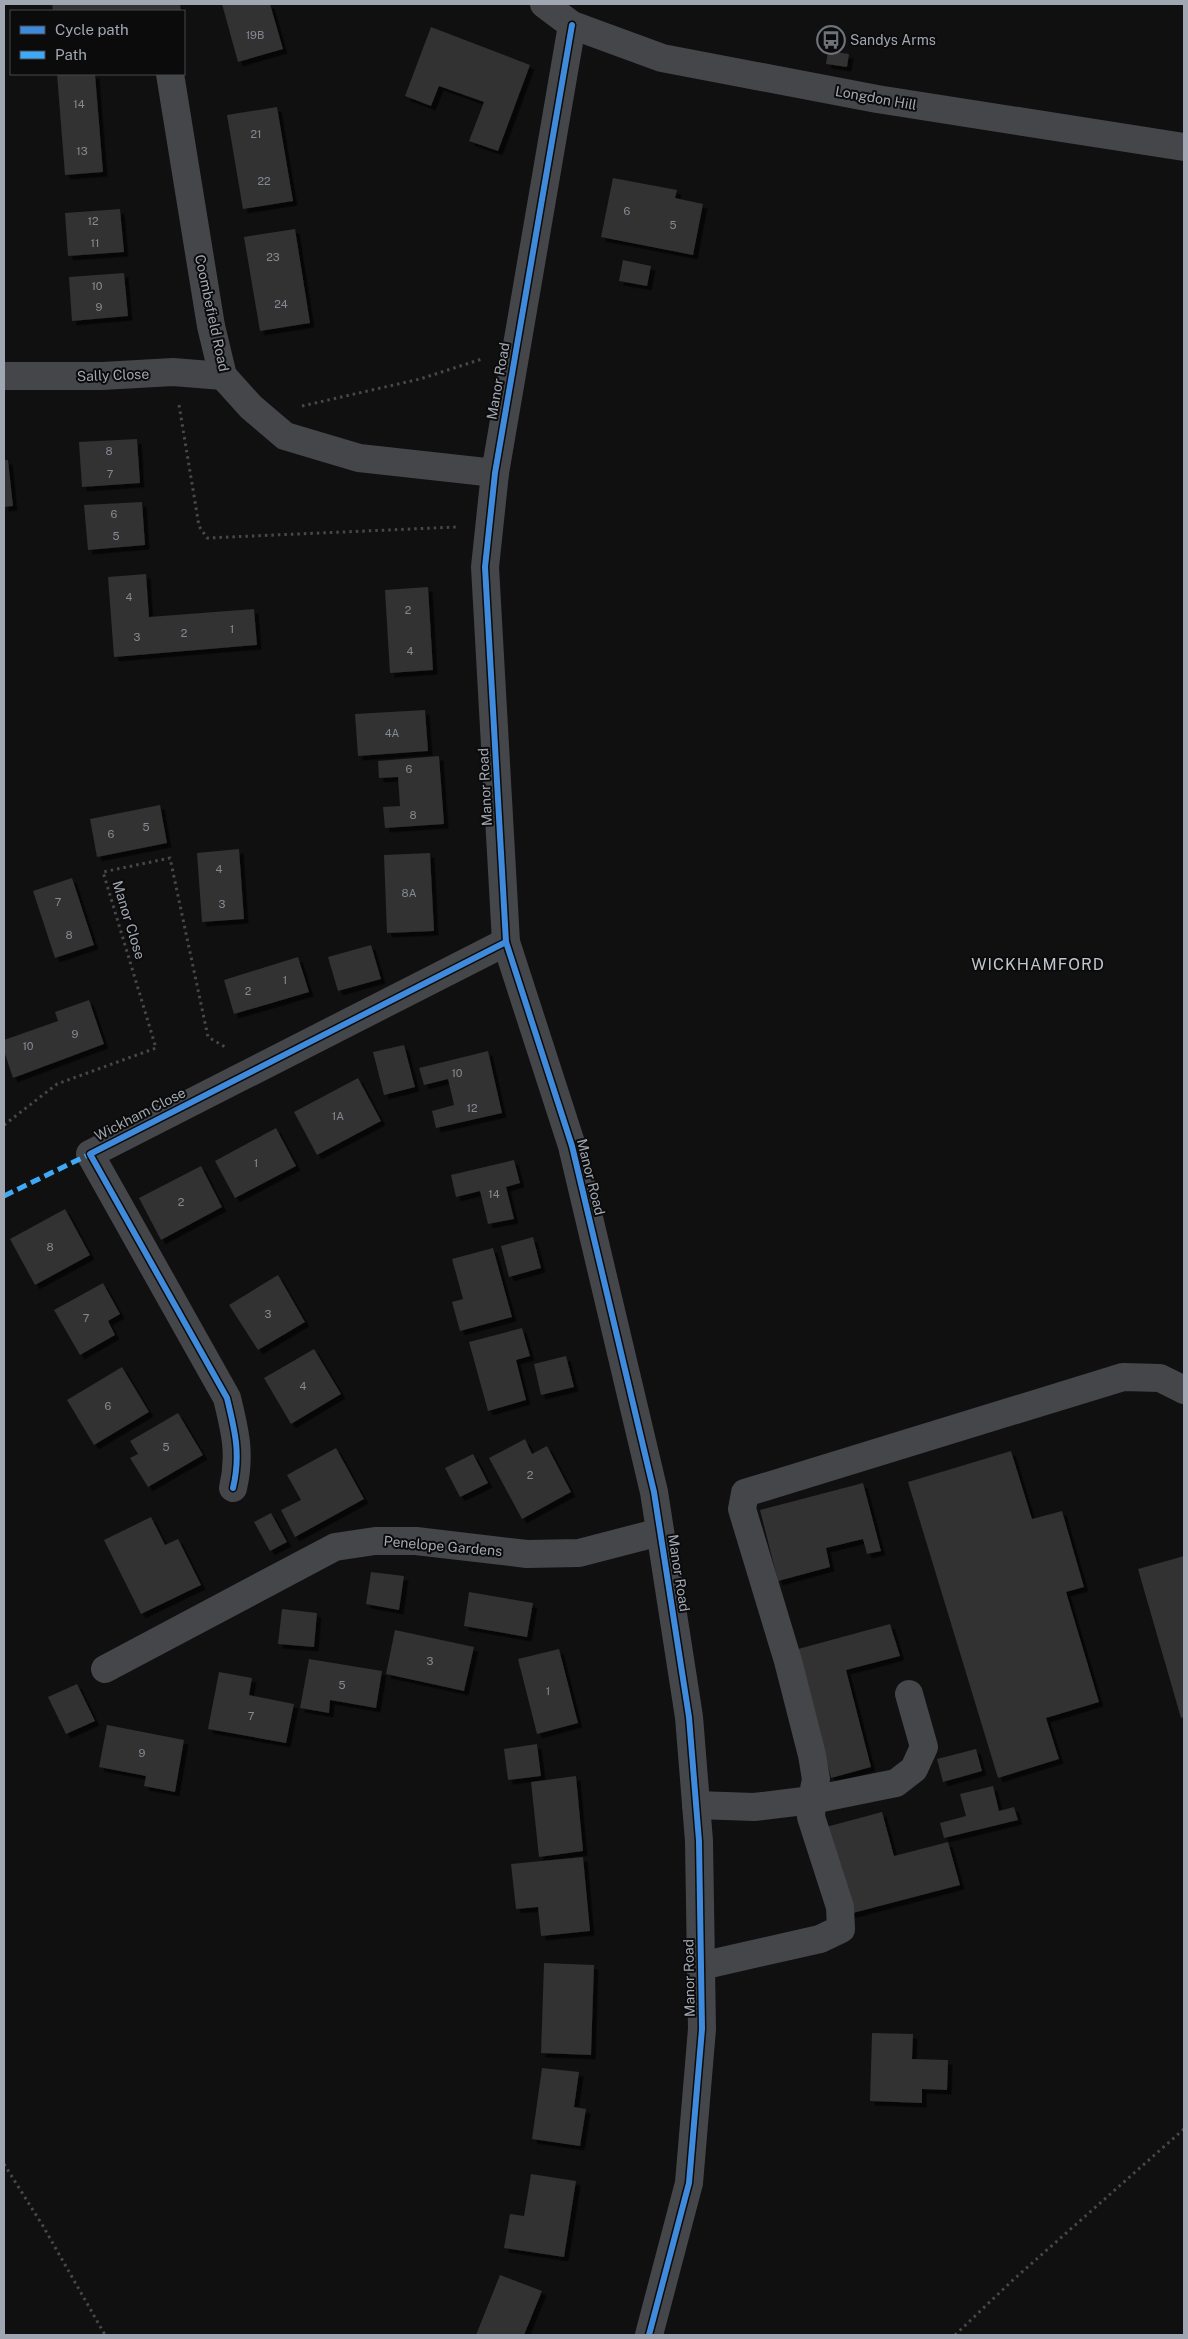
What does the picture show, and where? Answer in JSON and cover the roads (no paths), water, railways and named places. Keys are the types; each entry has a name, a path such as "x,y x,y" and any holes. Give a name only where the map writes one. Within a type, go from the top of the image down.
{"street":[{"name":"Longdon Hill","path":"544,4 572,26 662,58 878,99 1184,147"},
{"name":"Manor Road","path":"572,26 495,473 485,567 506,942 572,1146 654,1492 690,1718 696,1804 702,2029 690,2183 650,2335"},
{"name":"Coombefield Road","path":"170,75 211,326 223,376 251,407 285,436 359,458 495,473"},
{"name":"Sally Close","path":"4,376 102,376 173,372 223,376"},
{"name":"Wickham Close","path":"233,1488 238,1469 238,1440 228,1398 90,1154 506,942"},
{"path":"701,1966 820,1939 841,1929 840,1907 811,1817 816,1779 812,1755 788,1661 742,1509 745,1493 1123,1377 1160,1378 1184,1390"},
{"name":"Penelope Gardens","path":"104,1669 335,1547 376,1541 416,1541 527,1554 579,1553 660,1532"},
{"path":"696,1804 754,1806 812,1800 896,1783 914,1769 924,1747 909,1694"}],"place":[{"name":"Sandys Arms","path":"831,40"}],"district":[{"name":"WICKHAMFORD","path":"1038,964"}]}
